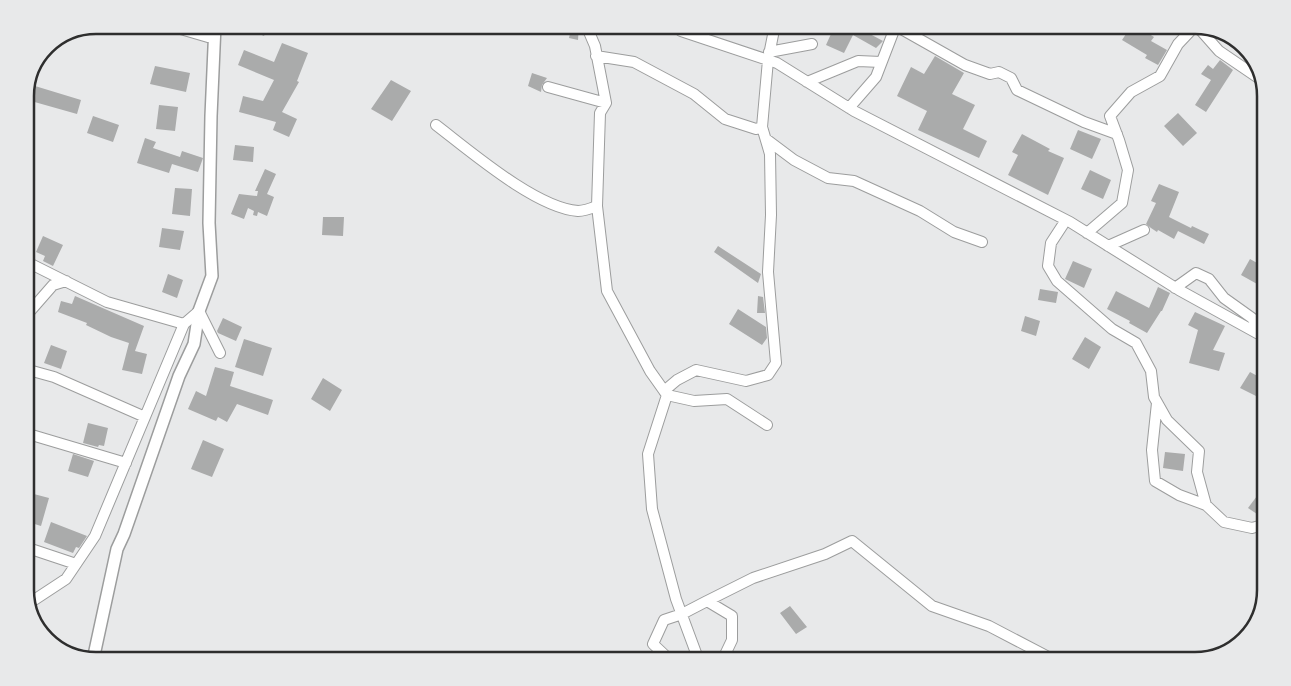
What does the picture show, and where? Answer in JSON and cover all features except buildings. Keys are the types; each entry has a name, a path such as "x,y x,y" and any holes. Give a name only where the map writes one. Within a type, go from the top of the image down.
{"street":[{"path":"198,34 208,37"},
{"path":"95,652 117,549 124,534 178,376 194,344 199,311 212,276 210,214 211,116 215,34"},
{"path":"589,34 596,56 606,103 600,113 597,206 607,291 650,370 666,393 694,401 727,399 767,424"},
{"path":"692,34 769,56 777,63 849,108 1066,220 1175,288 1257,333"},
{"path":"696,652 676,599 652,509 648,454 666,393 677,380 696,370 746,381 768,375 776,363 768,272 771,215 770,154 762,127 769,56 773,34"},
{"path":"849,108 876,77 892,34"},
{"path":"912,34 965,65 990,74 998,72 1012,78 1017,90 1084,122 1117,134"},
{"path":"1087,233 1122,203 1128,170 1110,116 1131,92 1160,76 1178,44 1187,34"},
{"path":"1204,34 1219,51 1254,75"},
{"path":"769,56 812,44"},
{"path":"596,56 634,62 694,94 725,119 756,129 762,127"},
{"path":"807,82 858,61 881,62"},
{"path":"548,88 606,103"},
{"path":"436,125 482,160 529,192 555,205 580,211 597,206"},
{"path":"766,139 794,160 828,178 854,181 920,211 954,232 982,242"},
{"path":"1066,220 1051,243 1048,266 1057,281 1112,329 1136,343 1150,371 1154,397 1157,403 1167,420 1199,451 1197,472 1206,505"},
{"path":"1108,246 1144,230"},
{"path":"34,265 108,302 184,324"},
{"path":"1175,288 1196,273 1209,279 1224,298 1252,318 1257,325"},
{"path":"34,307 53,286 66,281"},
{"path":"35,600 66,579 94,536 184,324 199,311"},
{"path":"199,311 220,353"},
{"path":"34,371 54,377 145,417"},
{"path":"1157,403 1152,450 1155,481 1179,496 1206,505 1224,522 1252,528 1257,527"},
{"path":"34,436 126,463"},
{"path":"662,652 653,644 664,620 682,614 753,578 825,554 852,541 932,606 989,626 1039,652"},
{"path":"34,551 76,564"},
{"path":"708,601 732,616 732,640 726,652"}]}
